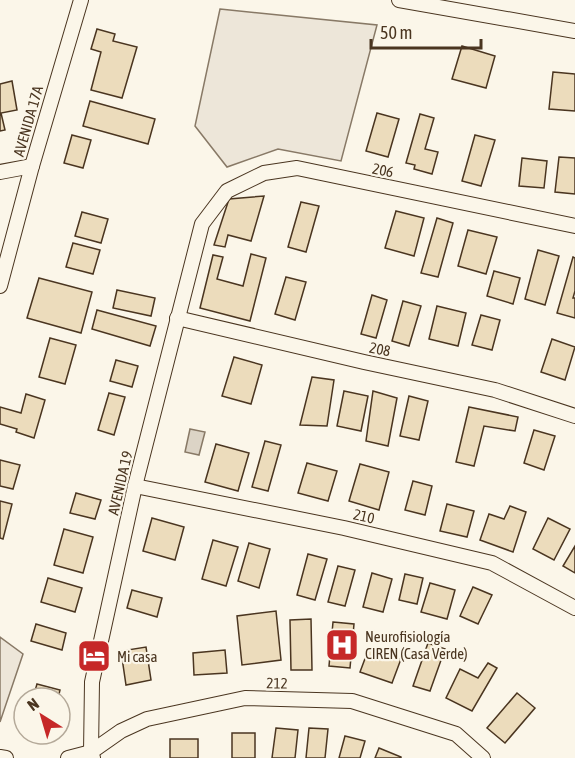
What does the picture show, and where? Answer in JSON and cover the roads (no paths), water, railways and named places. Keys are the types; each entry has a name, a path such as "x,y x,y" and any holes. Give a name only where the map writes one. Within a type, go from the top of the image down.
{"street":[{"name":"AVENIDA 17A","path":"0,286 32,166 81,0"},
{"path":"399,0 575,32"},
{"path":"0,172 32,166"},
{"name":"206","path":"202,224 227,192 264,173 297,168 575,226"},
{"name":"AVENIDA 19","path":"92,755 92,682 135,486 202,224"},
{"name":"208","path":"177,318 495,390 575,416"},
{"name":"210","path":"135,486 344,528 492,563 575,608"},
{"name":"212","path":"68,758 92,755 121,731 147,719 245,698 352,701 456,734 483,758"},
{"path":"0,757 6,758"}],"place":[{"name":"Neurofisiología CIREN (Casa Verde)","path":"342,645"},
{"name":"Mi casa","path":"94,656"}]}
